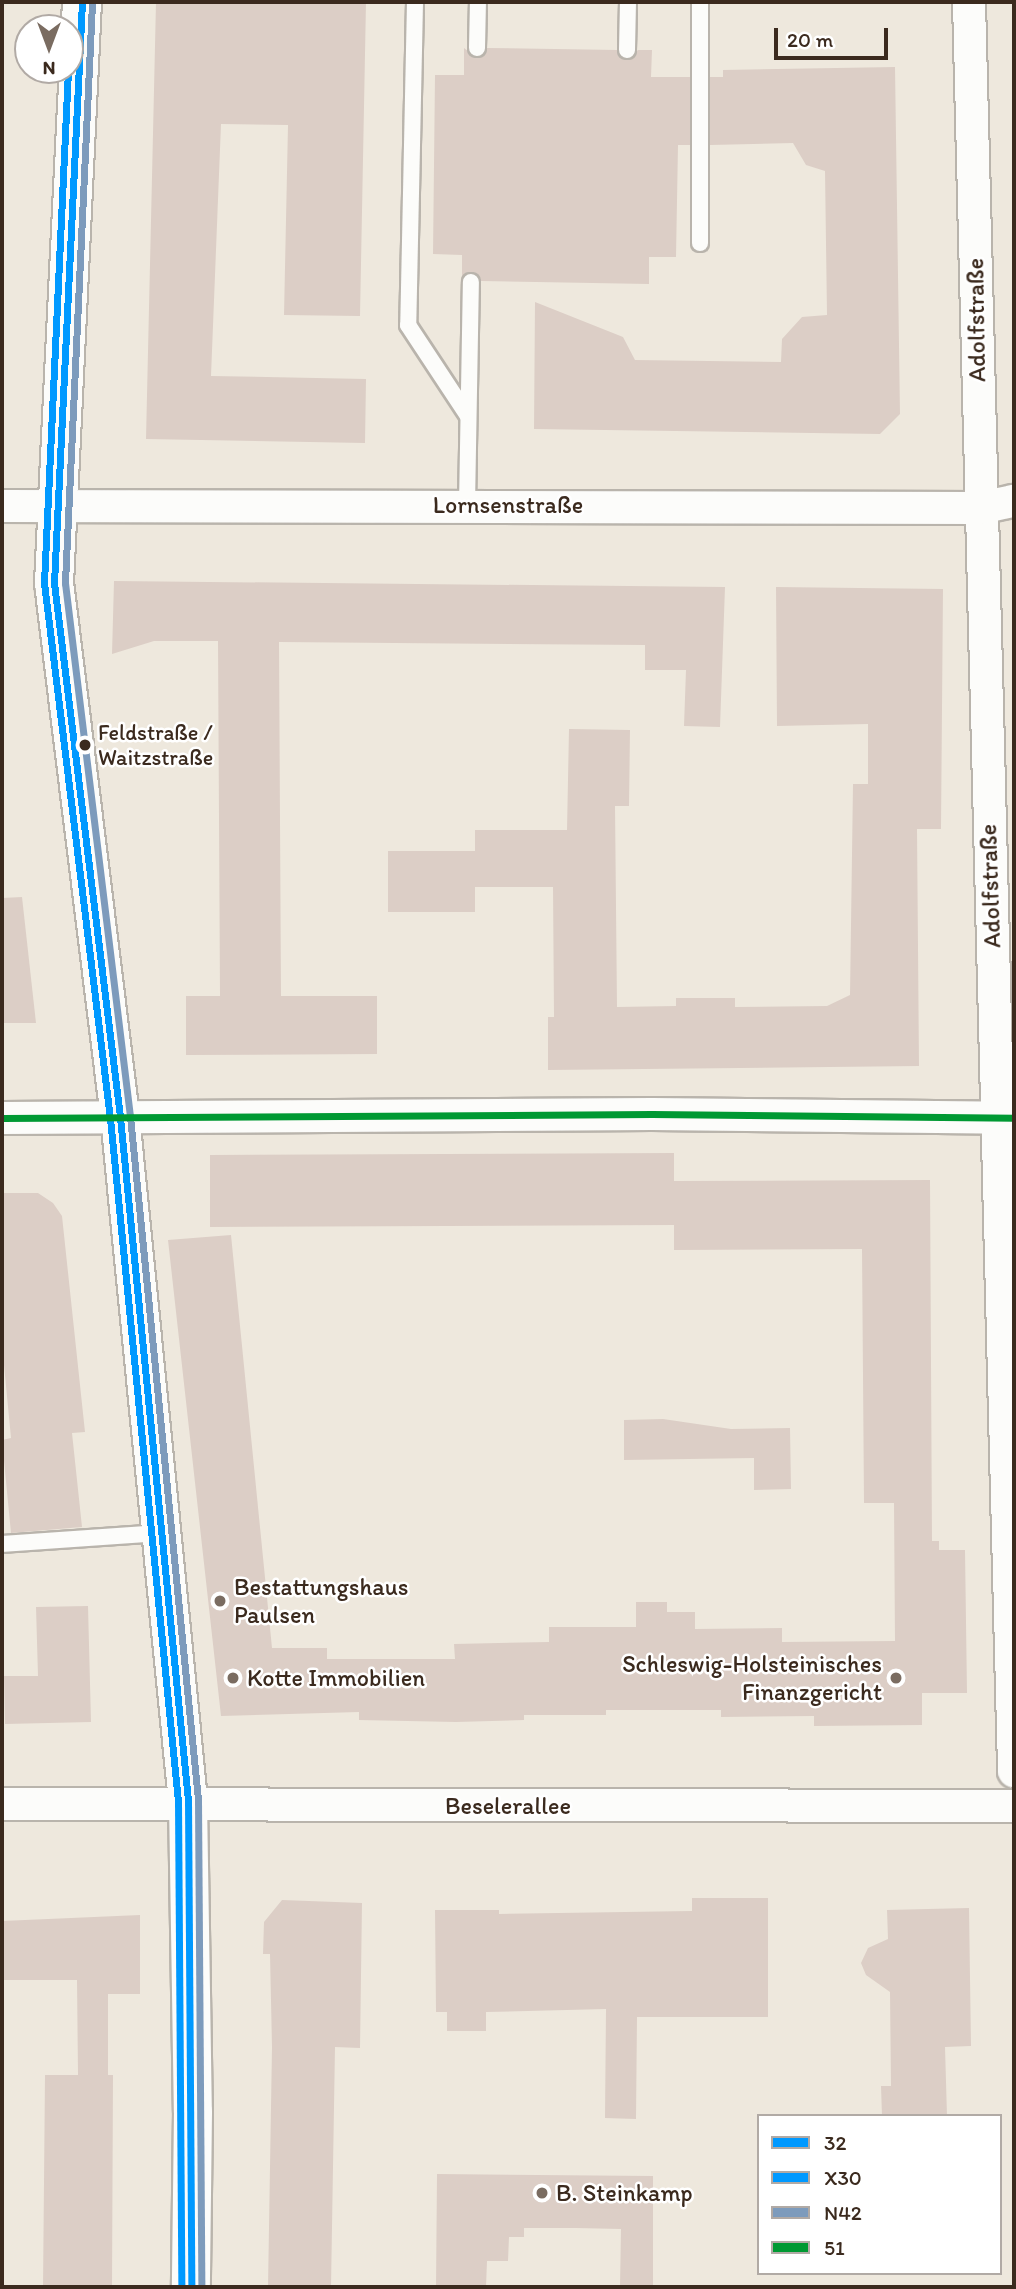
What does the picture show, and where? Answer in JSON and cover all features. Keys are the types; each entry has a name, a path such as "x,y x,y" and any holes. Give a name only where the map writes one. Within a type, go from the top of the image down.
{"street":[{"path":"82,2 55,507 54,583 120,1117 188,1801 193,2084 191,2287"},
{"name":"Adolfstraße","path":"969,2 980,508 1005,1118 1014,1771"},
{"name":"Lornsenstraße","path":"2,506 980,508 1014,501"},
{"path":"2,1118 1005,1118"},
{"name":"Beselerallee","path":"2,1804 188,1801 252,1805 1014,1805"}],"lane":[{"path":"415,2 408,325 468,416"},
{"path":"477,48 478,2"},
{"path":"627,50 628,2"},
{"path":"699,2 699,243"},
{"path":"467,505 471,282"},
{"path":"2,1544 160,1533"}],"building":[{"path":"156,2 366,2 360,316 284,315 288,125 221,124 211,376 366,379 365,443 146,439"},
{"path":"464,48 477,58 487,48 617,50 627,60 638,50 652,50 651,77 690,77 690,145 678,145 676,257 649,257 649,284 481,281 472,272 462,277 462,255 433,254 435,75 464,75"},
{"path":"895,67 900,414 880,434 534,429 535,302 623,337 635,360 781,362 782,339 802,317 827,315 825,171 806,165 793,143 710,145 710,77 723,77 723,70"},
{"path":"114,581 725,587 720,727 684,726 686,670 645,670 645,645 279,642 281,996 377,996 377,1054 186,1055 186,996 220,996 218,641 154,641 112,654"},
{"path":"776,587 943,589 941,829 917,829 919,1066 548,1070 548,1017 554,1017 553,887 475,887 475,912 388,912 388,851 475,851 475,830 567,830 569,729 630,730 629,806 615,806 617,1007 676,1006 676,998 735,998 735,1007 827,1006 850,995 853,784 868,784 868,724 777,726"},
{"path":"22,897 36,1023 2,1023 2,898"},
{"path":"674,1153 674,1181 930,1180 932,1541 939,1541 939,1550 965,1550 967,1693 922,1693 922,1725 814,1726 814,1716 721,1717 721,1710 606,1710 606,1715 524,1715 524,1720 456,1722 359,1720 359,1712 221,1716 168,1240 231,1235 272,1648 327,1648 327,1659 455,1659 454,1644 549,1642 549,1627 636,1627 636,1602 667,1602 667,1612 695,1612 695,1629 782,1628 782,1642 895,1641 894,1503 864,1503 862,1249 674,1250 674,1225 210,1227 210,1155"},
{"path":"2,1193 38,1193 53,1203 62,1216 85,1432 72,1433 82,1527 11,1533 2,1440 11,1438 2,1344"},
{"path":"663,1419 731,1429 790,1428 791,1489 754,1490 754,1458 624,1460 624,1420"},
{"path":"88,1606 91,1722 5,1724 4,1676 38,1676 36,1607"},
{"path":"692,1898 768,1898 768,2017 637,2017 636,2119 605,2118 606,2009 486,2012 486,2031 447,2031 447,2012 436,2012 435,1910 499,1910 499,1914 692,1911"},
{"path":"282,1900 362,1903 360,2048 335,2047 331,2287 268,2287 272,2047 270,1954 263,1954 264,1922"},
{"path":"969,1908 971,2046 945,2047 947,2114 882,2114 881,2086 891,2086 890,1992 866,1975 861,1963 868,1948 888,1939 887,1910"},
{"path":"140,1915 140,1994 108,1994 108,2075 113,2075 112,2287 43,2287 45,2075 78,2075 77,1980 2,1980 2,1921"},
{"path":"437,2174 653,2176 653,2287 620,2287 621,2229 524,2228 524,2237 509,2237 508,2261 487,2261 486,2287 436,2287"}],"transit line":[{"name":"32","path":"82,2 54,583 120,1117 188,1801 191,2287"},
{"name":"N42","path":"92,3 65,583 130,1116 198,1800 201,2287"},
{"name":"X30","path":"67,84 44,583 110,1118 178,1802 181,2287"},
{"name":"51","path":"2,1118 652,1114 1014,1118"}],"place":[{"name":"Feldstraße / Waitzstraße","path":"85,745"},
{"name":"Bestattungshaus Paulsen","path":"220,1601"},
{"name":"Kotte Immobilien","path":"233,1678"},
{"name":"Schleswig-Holsteinisches Finanzgericht","path":"896,1678"},
{"name":"B. Steinkamp","path":"542,2193"}]}
